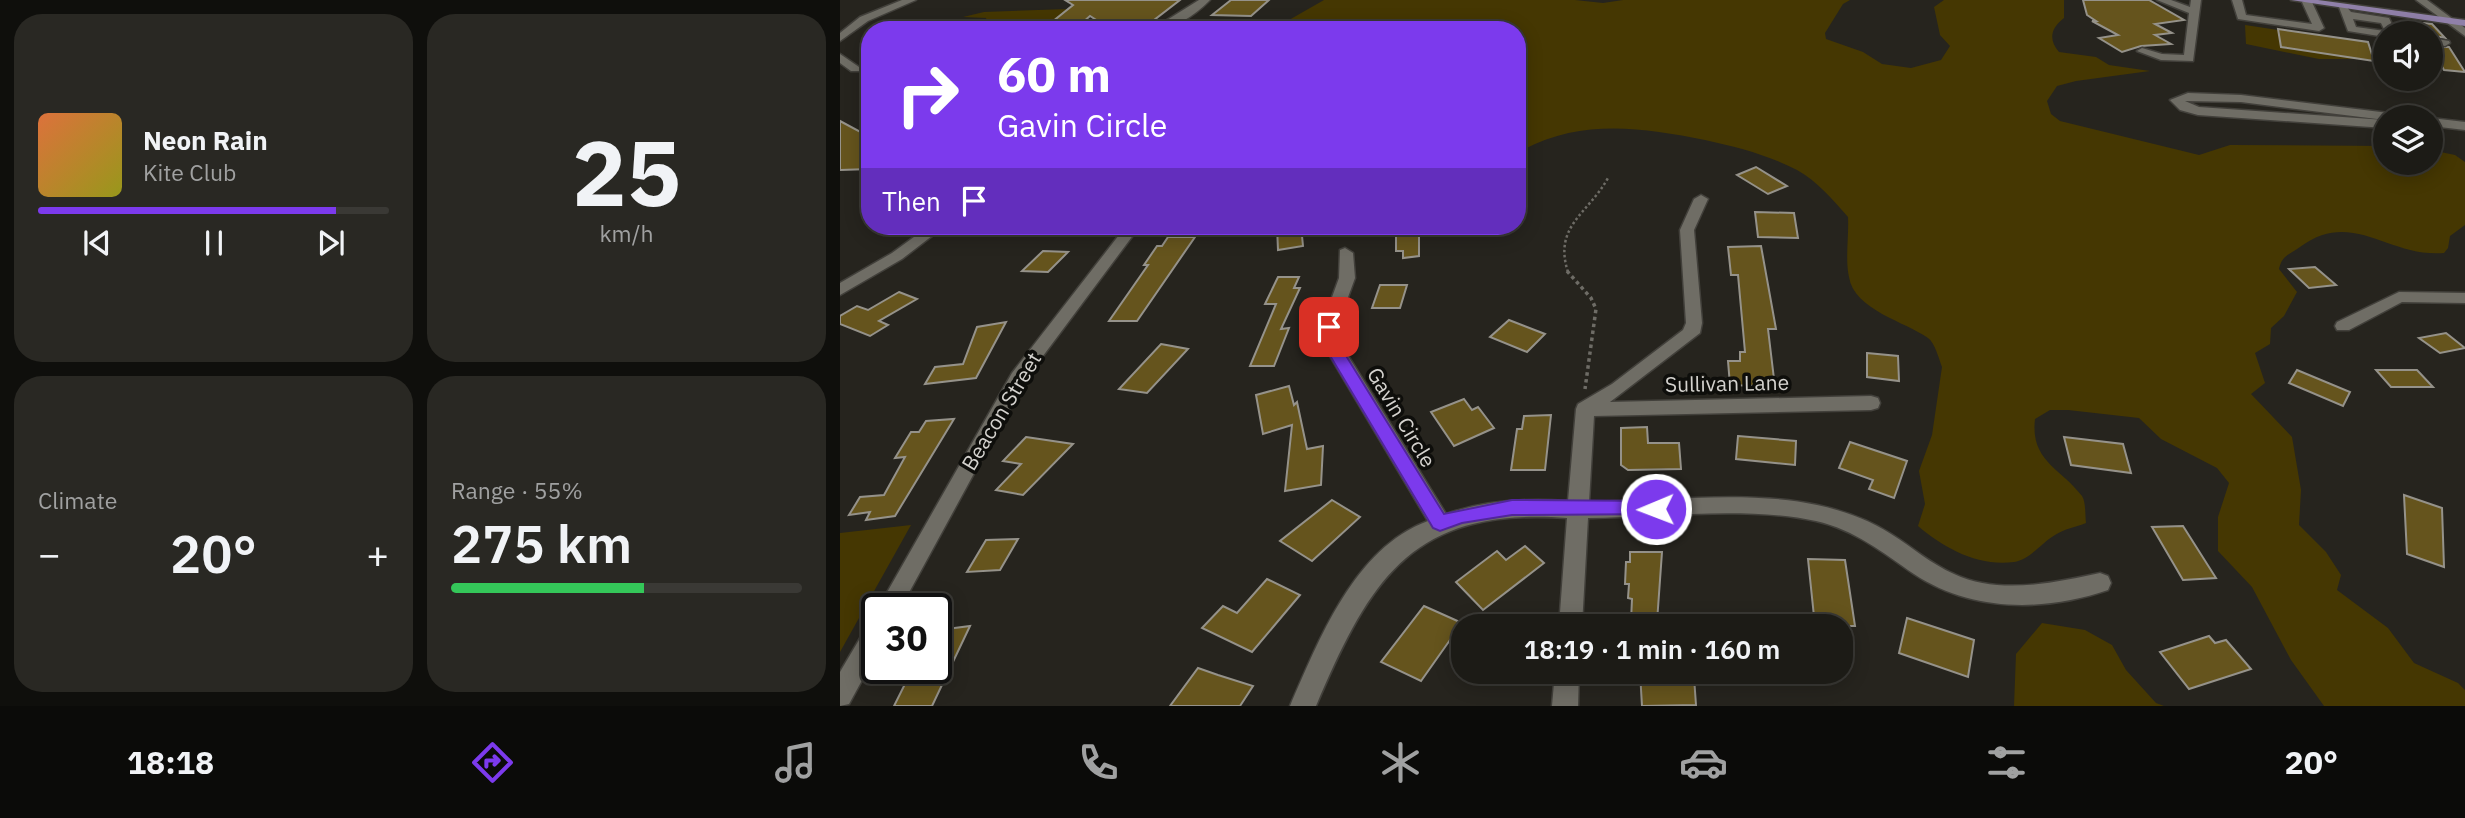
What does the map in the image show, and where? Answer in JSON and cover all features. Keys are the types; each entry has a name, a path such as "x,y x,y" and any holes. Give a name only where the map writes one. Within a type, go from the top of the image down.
{"main road":[{"path":"2301,1 2330,2 2345,11 2465,23"}],"street":[{"path":"863,21 911,0"},
{"path":"1176,21 1205,0"},
{"path":"2162,0 2196,12"},
{"path":"2142,51 2161,57 2189,59 2196,0"},
{"path":"2421,0 2465,33"},
{"path":"2237,3 2242,17 2319,28 2301,1"},
{"path":"2345,11 2385,21"},
{"path":"2345,11 2352,29 2373,32"},
{"path":"840,38 861,22"},
{"path":"840,24 856,24"},
{"path":"840,57 855,69"},
{"path":"2373,115 2220,96 2187,95 2176,100 2184,107 2198,111 2373,123"},
{"path":"2443,125 2465,127"},
{"path":"1571,614 1585,409 1618,389 1691,333 1694,323 1687,227 1700,199"},
{"path":"840,290 897,256 925,235"},
{"name":"Beacon Street","path":"897,593 1018,377 1126,235"},
{"name":"Gavin Circle","path":"1345,253 1347,278 1331,322 1330,341 1440,523"},
{"path":"2343,326 2399,297 2465,298"},
{"name":"Sullivan Lane","path":"1585,409 1871,403"},
{"path":"1303,706 1343,618 1369,578 1408,542 1440,523 1462,516 1512,508 1805,510 1862,526 1934,575 1981,594 2041,596 2100,583"},
{"path":"840,696 861,659"},
{"path":"1565,706 1566,684"}],"path":[{"path":"1585,409 1585,382 1597,309 1593,300 1569,275 1562,244 1571,222 1600,193 1608,178"}],"shaded area":[{"path":"1324,0 1575,0 1603,3 1623,0 1850,0 1843,4 1825,33 1826,39 1863,52 1882,64 1911,68 1941,60 1950,46 1940,35 1934,7 1944,0 2064,0 2064,18 2052,34 2053,43 2059,52 2096,57 2109,65 2150,71 2057,86 2047,101 2051,114 2060,121 2199,155 2230,145 2373,146 2373,175 2443,175 2443,152 2455,155 2465,162 2465,225 2450,236 2448,248 2444,253 2424,253 2371,237 2337,232 2319,236 2284,258 2279,269 2297,292 2284,316 2271,328 2270,344 2255,353 2265,383 2251,394 2292,437 2301,490 2299,525 2326,552 2341,575 2337,590 2388,628 2414,663 2458,683 2465,690 2465,706 2324,706 2291,660 2252,587 2218,551 2218,517 2229,483 2217,468 2161,439 2139,418 2050,410 2035,419 2037,445 2049,463 2082,496 2086,523 2050,538 2026,558 2001,563 1975,559 1939,542 1918,526 1925,504 1919,471 1932,435 1942,367 1935,347 1928,338 1870,307 1860,298 1849,277 1848,217 1804,174 1741,149 1681,135 1633,129 1610,128 1563,134 1526,149 1526,21 1272,21 1289,20"},
{"path":"1068,9 1060,21 987,21 986,18 963,17 984,12"},
{"path":"2245,25 2278,30 2364,59 2319,59 2246,44"},
{"path":"911,525 873,593 861,593 861,614 840,652 840,533"},
{"path":"2042,623 2085,630 2112,645 2126,670 2156,703 2164,706 2014,706 2016,654"}],"building":[{"path":"1065,0 1180,0 1151,21 1098,21 1090,16 1084,21 1053,21 1073,5"},
{"path":"1231,0 1269,0 1251,16 1212,15"},
{"path":"2083,0 2149,0 2184,20 2155,24 2172,33 2155,35 2171,44 2141,46 2122,52 2099,38 2118,35 2092,21 2096,21 2087,15"},
{"path":"2278,29 2368,42 2373,61 2281,47"},
{"path":"2443,47 2449,47 2465,72 2444,70"},
{"path":"840,121 861,132 861,169 840,170"},
{"path":"1756,167 1787,186 1768,194 1737,175"},
{"path":"1755,212 1794,213 1798,238 1758,237"},
{"path":"1277,235 1302,235 1303,246 1278,250"},
{"path":"1396,235 1419,235 1419,256 1403,258 1403,251 1396,251"},
{"path":"1168,237 1195,237 1137,321 1109,321 1148,265 1144,265 1157,246 1162,246"},
{"path":"1761,246 1776,329 1768,329 1774,379 1755,379 1756,386 1730,385 1728,361 1740,361 1740,352 1745,352 1738,275 1731,275 1728,247"},
{"path":"1043,251 1068,252 1048,272 1022,271"},
{"path":"2315,267 2336,285 2309,288 2289,269"},
{"path":"1278,277 1299,277 1294,288 1300,288 1281,329 1289,328 1274,366 1250,366 1276,304 1265,304"},
{"path":"1380,285 1407,285 1400,308 1372,308"},
{"path":"899,292 917,299 879,321 888,325 870,336 840,324 840,316 857,306 868,310"},
{"path":"1509,320 1545,334 1527,352 1490,337"},
{"path":"1006,322 976,378 925,384 935,367 963,364 977,327"},
{"path":"2446,333 2465,348 2440,353 2419,338"},
{"path":"1161,344 1188,349 1147,393 1119,389"},
{"path":"1867,353 1898,356 1899,381 1867,377"},
{"path":"2297,370 2350,392 2343,406 2289,383"},
{"path":"2376,370 2417,370 2433,387 2391,387"},
{"path":"1289,386 1294,405 1297,402 1307,449 1323,446 1321,485 1285,491 1292,425 1263,434 1256,395"},
{"path":"1464,399 1472,410 1478,407 1494,428 1454,446 1431,412"},
{"path":"1551,415 1545,470 1511,470 1517,429 1522,429 1524,416"},
{"path":"954,419 895,516 866,520 870,512 849,515 860,497 884,495 905,457 895,458 911,432 919,432 926,421"},
{"path":"1647,427 1648,443 1679,443 1681,469 1628,470 1621,465 1621,428"},
{"path":"1738,436 1796,441 1795,465 1736,459"},
{"path":"1026,437 1073,444 1023,495 996,490 1021,464 1003,461"},
{"path":"2064,437 2123,444 2131,473 2071,465"},
{"path":"1850,442 1907,461 1894,498 1869,489 1873,480 1839,468"},
{"path":"2404,495 2442,508 2444,567 2407,554"},
{"path":"1332,500 1360,517 1312,561 1280,541"},
{"path":"2183,526 2216,578 2183,580 2152,527"},
{"path":"1018,539 1000,570 967,572 986,540"},
{"path":"1525,546 1544,563 1483,610 1456,582 1497,551 1506,560"},
{"path":"1630,552 1662,552 1658,614 1631,614 1629,584 1625,584 1626,562 1630,562"},
{"path":"1808,559 1845,560 1855,626 1853,614 1814,614"},
{"path":"1267,579 1300,595 1252,652 1202,628 1223,606 1237,613"},
{"path":"1424,606 1451,618 1451,639 1421,681 1381,662"},
{"path":"1907,618 1974,640 1968,677 1899,653"},
{"path":"970,626 952,664 952,628"},
{"path":"2209,636 2215,643 2226,640 2251,669 2189,689 2160,652"},
{"path":"1198,668 1253,686 1240,706 1170,706"},
{"path":"905,684 942,684 932,706 894,706"},
{"path":"1641,684 1694,684 1696,705 1642,706"}],"route":[{"path":"1329,327 1330,341 1334,349 1440,523 1462,516 1512,508 1656,509"}]}
